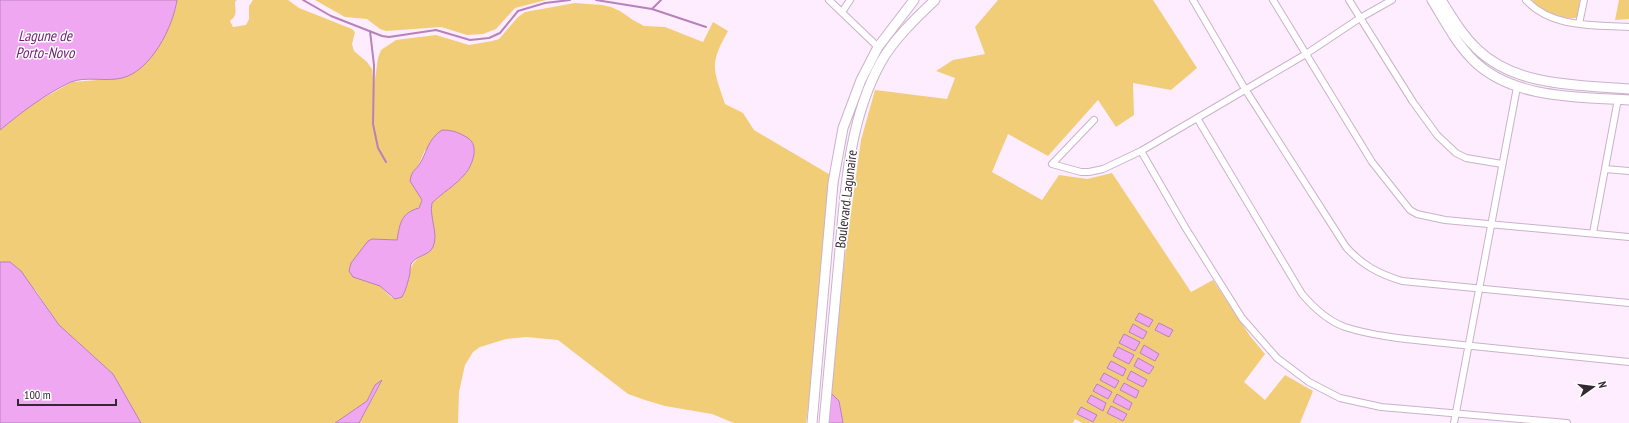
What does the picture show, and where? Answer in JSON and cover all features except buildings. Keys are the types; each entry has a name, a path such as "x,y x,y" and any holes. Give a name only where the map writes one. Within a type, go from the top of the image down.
{"main road":[{"name":"Boulevard Lagunaire","path":"812,423 834,175 842,128 848,108 878,47 914,0"},
{"name":"Boulevard Lagunaire","path":"824,423 846,183 855,133 864,103 881,62 891,47 920,14 935,0"},
{"path":"1432,0 1457,41 1473,60 1498,80 1517,87 1570,96 1629,100"},
{"path":"1441,0 1469,40 1488,58 1500,66 1544,81 1629,89"}],"street":[{"path":"829,0 878,47"},
{"path":"842,12 850,0"},
{"path":"1193,0 1245,89 1346,247 1361,263 1377,272 1402,281 1629,303"},
{"path":"1273,0 1372,162 1410,210 1418,214 1445,220 1629,237"},
{"path":"1349,0 1413,102 1447,146 1466,158 1502,164"},
{"path":"1094,120 1052,164 1081,172 1089,172 1103,169 1141,151 1306,54 1360,18 1392,0"},
{"path":"1526,0 1536,11 1544,15 1579,24 1629,27"},
{"path":"1579,24 1584,0"},
{"path":"1454,423 1517,87"},
{"path":"1593,233 1618,99"},
{"path":"1197,118 1302,294 1312,305 1332,320 1344,326 1367,333 1629,362"},
{"path":"1141,151 1185,227 1242,318 1277,358 1308,382 1340,398 1381,407 1456,412 1567,423"},
{"path":"1605,169 1629,171"}],"shaded area":[{"path":"177,0 237,0 235,2 235,15 230,21 233,27 246,25 249,19 249,6 253,0 288,0 299,8 352,29 355,32 352,44 354,51 367,62 372,69 374,85 378,58 381,50 396,40 436,35 469,45 492,41 499,39 518,17 525,12 575,3 611,7 644,26 665,27 703,42 713,22 728,31 718,52 715,67 725,104 743,113 754,130 839,180 806,423 734,423 712,414 665,406 645,400 628,394 558,340 526,337 506,339 480,347 473,352 465,365 459,392 458,423 359,423 382,381 375,385 367,401 335,423 141,423 113,374 59,325 36,291 10,262 0,262 0,130 29,106 72,82 122,78 161,42 176,8","holes":["425,150 465,174 432,203 432,222 427,253 415,261 412,266 402,297 392,298 380,286 372,239 397,240 416,213 421,202 421,197 414,188 417,168"]},
{"path":"315,0 546,0 515,8 496,29 483,34 467,35 441,27 386,31 380,29 367,19 345,17"},
{"path":"998,0 1153,0 1197,68 1171,90 1133,83 1134,115 1116,127 1098,100 1048,156 1008,134 992,172 1042,200 1059,175 1087,179 1112,173 1191,292 1213,280 1250,336 1265,354 1244,382 1265,400 1285,375 1313,391 1300,423 1082,423 1075,419 1073,423 843,423 839,401 832,395 827,413 822,423 861,140 875,90 947,99 955,78 936,71 953,60 985,54 975,27"},
{"path":"1533,0 1580,0 1578,17 1561,17 1541,9 1531,3"},
{"path":"1619,0 1629,0 1629,19 1615,20"}],"water":[{"name":"Lagune de Porto-Novo","path":"0,0 177,0 171,23 159,46 142,67 133,74 116,79 83,79 71,82 25,110 0,130"},
{"path":"442,130 459,133 468,138 474,146 474,156 468,170 461,178 432,203 431,208 435,231 435,242 429,252 413,261 410,268 406,289 402,297 395,299 380,286 353,277 349,271 351,263 368,241 372,239 397,240 402,220 408,213 419,208 422,200 410,181 412,173 422,160 433,138"},
{"path":"0,262 10,262 21,271 59,325 113,374 141,423 0,423"},
{"path":"1139,313 1153,320 1149,327 1135,320"},
{"path":"1159,323 1173,330 1169,337 1155,330"},
{"path":"1133,324 1147,332 1143,339 1129,332"},
{"path":"1124,334 1140,342 1135,351 1119,343"},
{"path":"1144,345 1159,354 1155,361 1140,353"},
{"path":"1118,347 1134,355 1129,364 1113,356"},
{"path":"1138,358 1154,367 1149,374 1134,366"},
{"path":"1111,361 1126,369 1123,376 1107,368"},
{"path":"1131,371 1147,380 1143,387 1127,379"},
{"path":"1104,373 1119,381 1115,388 1100,380"},
{"path":"382,380 359,423 335,423 367,401 375,385"},
{"path":"1124,383 1139,391 1136,398 1120,390"},
{"path":"1097,384 1112,392 1108,399 1093,391"},
{"path":"832,394 839,401 843,423 828,423 827,413"},
{"path":"1117,394 1132,403 1129,410 1113,402"},
{"path":"1091,395 1106,403 1103,411 1087,402"},
{"path":"1111,406 1127,414 1123,421 1107,413"},
{"path":"1081,407 1097,415 1093,422 1077,414"}],"waterway":[{"path":"303,0 331,16 382,36 389,37 436,30 470,40 489,38 500,33 518,11 545,3 570,0"},
{"path":"596,0 652,9 706,27"},
{"path":"652,9 661,0"},
{"path":"370,31 374,65 373,124 378,148 386,162"}]}
